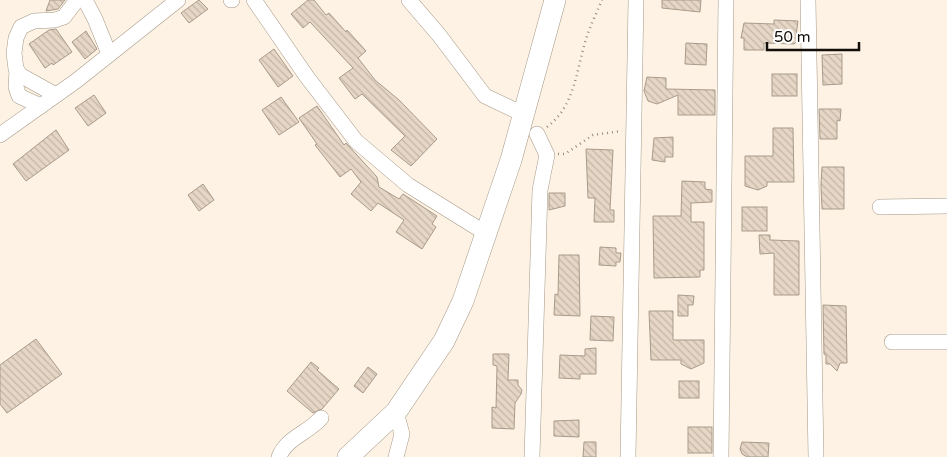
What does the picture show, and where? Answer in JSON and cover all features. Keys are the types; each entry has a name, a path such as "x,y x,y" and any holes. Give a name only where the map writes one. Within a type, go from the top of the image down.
{"main road":[{"path":"348,457 396,412 444,341 464,301 487,234 555,0"}],"street":[{"path":"41,106 19,96 16,87 17,70 14,53 16,38 22,27 34,21 55,20 64,17 77,0"},
{"path":"85,0 96,19 109,54"},
{"path":"0,135 56,95 178,0"},
{"path":"254,0 307,77 356,141 408,185 487,234"},
{"path":"410,0 485,96 523,114"},
{"path":"628,457 636,0"},
{"path":"721,457 726,0"},
{"path":"808,0 816,457"},
{"path":"17,70 32,83 56,95"},
{"path":"532,457 540,190 547,155 537,134"},
{"path":"880,207 947,206"},
{"path":"892,342 947,342"},
{"path":"396,412 402,434 396,457"},
{"path":"279,457 285,445 312,428 321,418"}],"path":[{"path":"537,134 557,119 569,102 587,37 602,0"},
{"path":"547,155 566,154 593,135 633,130"}],"building":[{"path":"50,0 65,0 58,9 46,11"},
{"path":"199,0 208,9 189,23 181,13"},
{"path":"308,0 314,0 326,15 329,13 346,32 347,30 366,51 358,58 375,80 399,100 437,139 411,166 391,150 405,136 362,94 355,99 339,78 353,68 310,22 303,28 291,14"},
{"path":"662,0 701,0 700,12 662,8"},
{"path":"774,20 798,21 796,36 799,40 794,44 764,43 764,50 744,50 744,38 741,38 744,23 774,24"},
{"path":"56,29 72,52 45,68 29,44 49,30"},
{"path":"86,31 97,49 85,59 72,42"},
{"path":"686,43 707,44 706,65 685,64"},
{"path":"274,49 293,76 278,87 259,60"},
{"path":"842,54 842,84 823,85 822,55"},
{"path":"772,74 797,74 797,96 772,96"},
{"path":"647,77 666,78 666,89 715,90 715,115 678,115 678,95 657,104 648,101 644,91"},
{"path":"94,95 106,113 88,126 75,108"},
{"path":"281,97 299,122 279,135 262,110"},
{"path":"317,106 344,145 346,143 377,177 379,187 399,199 403,194 437,216 432,224 436,227 422,249 396,232 404,220 378,203 371,211 351,194 361,182 351,169 340,177 315,145 317,144 299,118"},
{"path":"819,109 841,109 840,121 837,120 837,139 820,139"},
{"path":"773,128 793,128 794,182 767,182 767,186 758,190 745,186 745,156 773,156"},
{"path":"56,130 69,150 26,181 13,164"},
{"path":"673,137 673,157 665,157 665,162 652,160 654,138"},
{"path":"586,149 613,150 610,210 614,210 614,222 594,222 595,198 588,198"},
{"path":"822,167 844,167 844,209 822,209"},
{"path":"682,181 705,182 705,189 712,190 712,202 691,203 691,222 704,222 704,270 700,270 700,277 654,278 653,216 681,216"},
{"path":"203,184 214,200 199,211 188,195"},
{"path":"549,193 565,193 565,206 549,210"},
{"path":"742,207 767,207 767,231 742,231"},
{"path":"759,235 770,235 770,240 799,241 799,295 774,295 774,253 760,254"},
{"path":"600,247 616,248 616,253 621,253 620,262 616,262 616,266 599,265"},
{"path":"559,255 579,255 580,316 554,315 555,294 558,295"},
{"path":"678,295 694,296 693,305 688,305 688,316 678,316"},
{"path":"823,305 846,306 847,363 840,363 837,371 830,364 826,364"},
{"path":"649,311 673,311 673,340 704,340 704,363 691,369 681,364 681,360 651,360"},
{"path":"591,316 614,317 613,341 590,340"},
{"path":"36,339 62,374 7,413 0,404 0,365"},
{"path":"596,348 596,374 580,374 580,379 559,378 560,355 585,356 585,349"},
{"path":"493,354 509,354 508,380 518,380 518,385 522,390 515,403 514,429 492,428 492,407 496,408 497,366 493,365"},
{"path":"311,362 319,368 317,370 339,389 322,409 313,413 287,391"},
{"path":"368,367 377,374 363,393 354,386"},
{"path":"679,381 699,381 699,398 679,398"},
{"path":"579,420 579,437 554,436 554,421"},
{"path":"688,427 712,427 712,453 688,453"},
{"path":"584,442 596,442 596,457 583,457"},
{"path":"742,442 769,443 768,457 747,457 742,454 740,449"}]}
